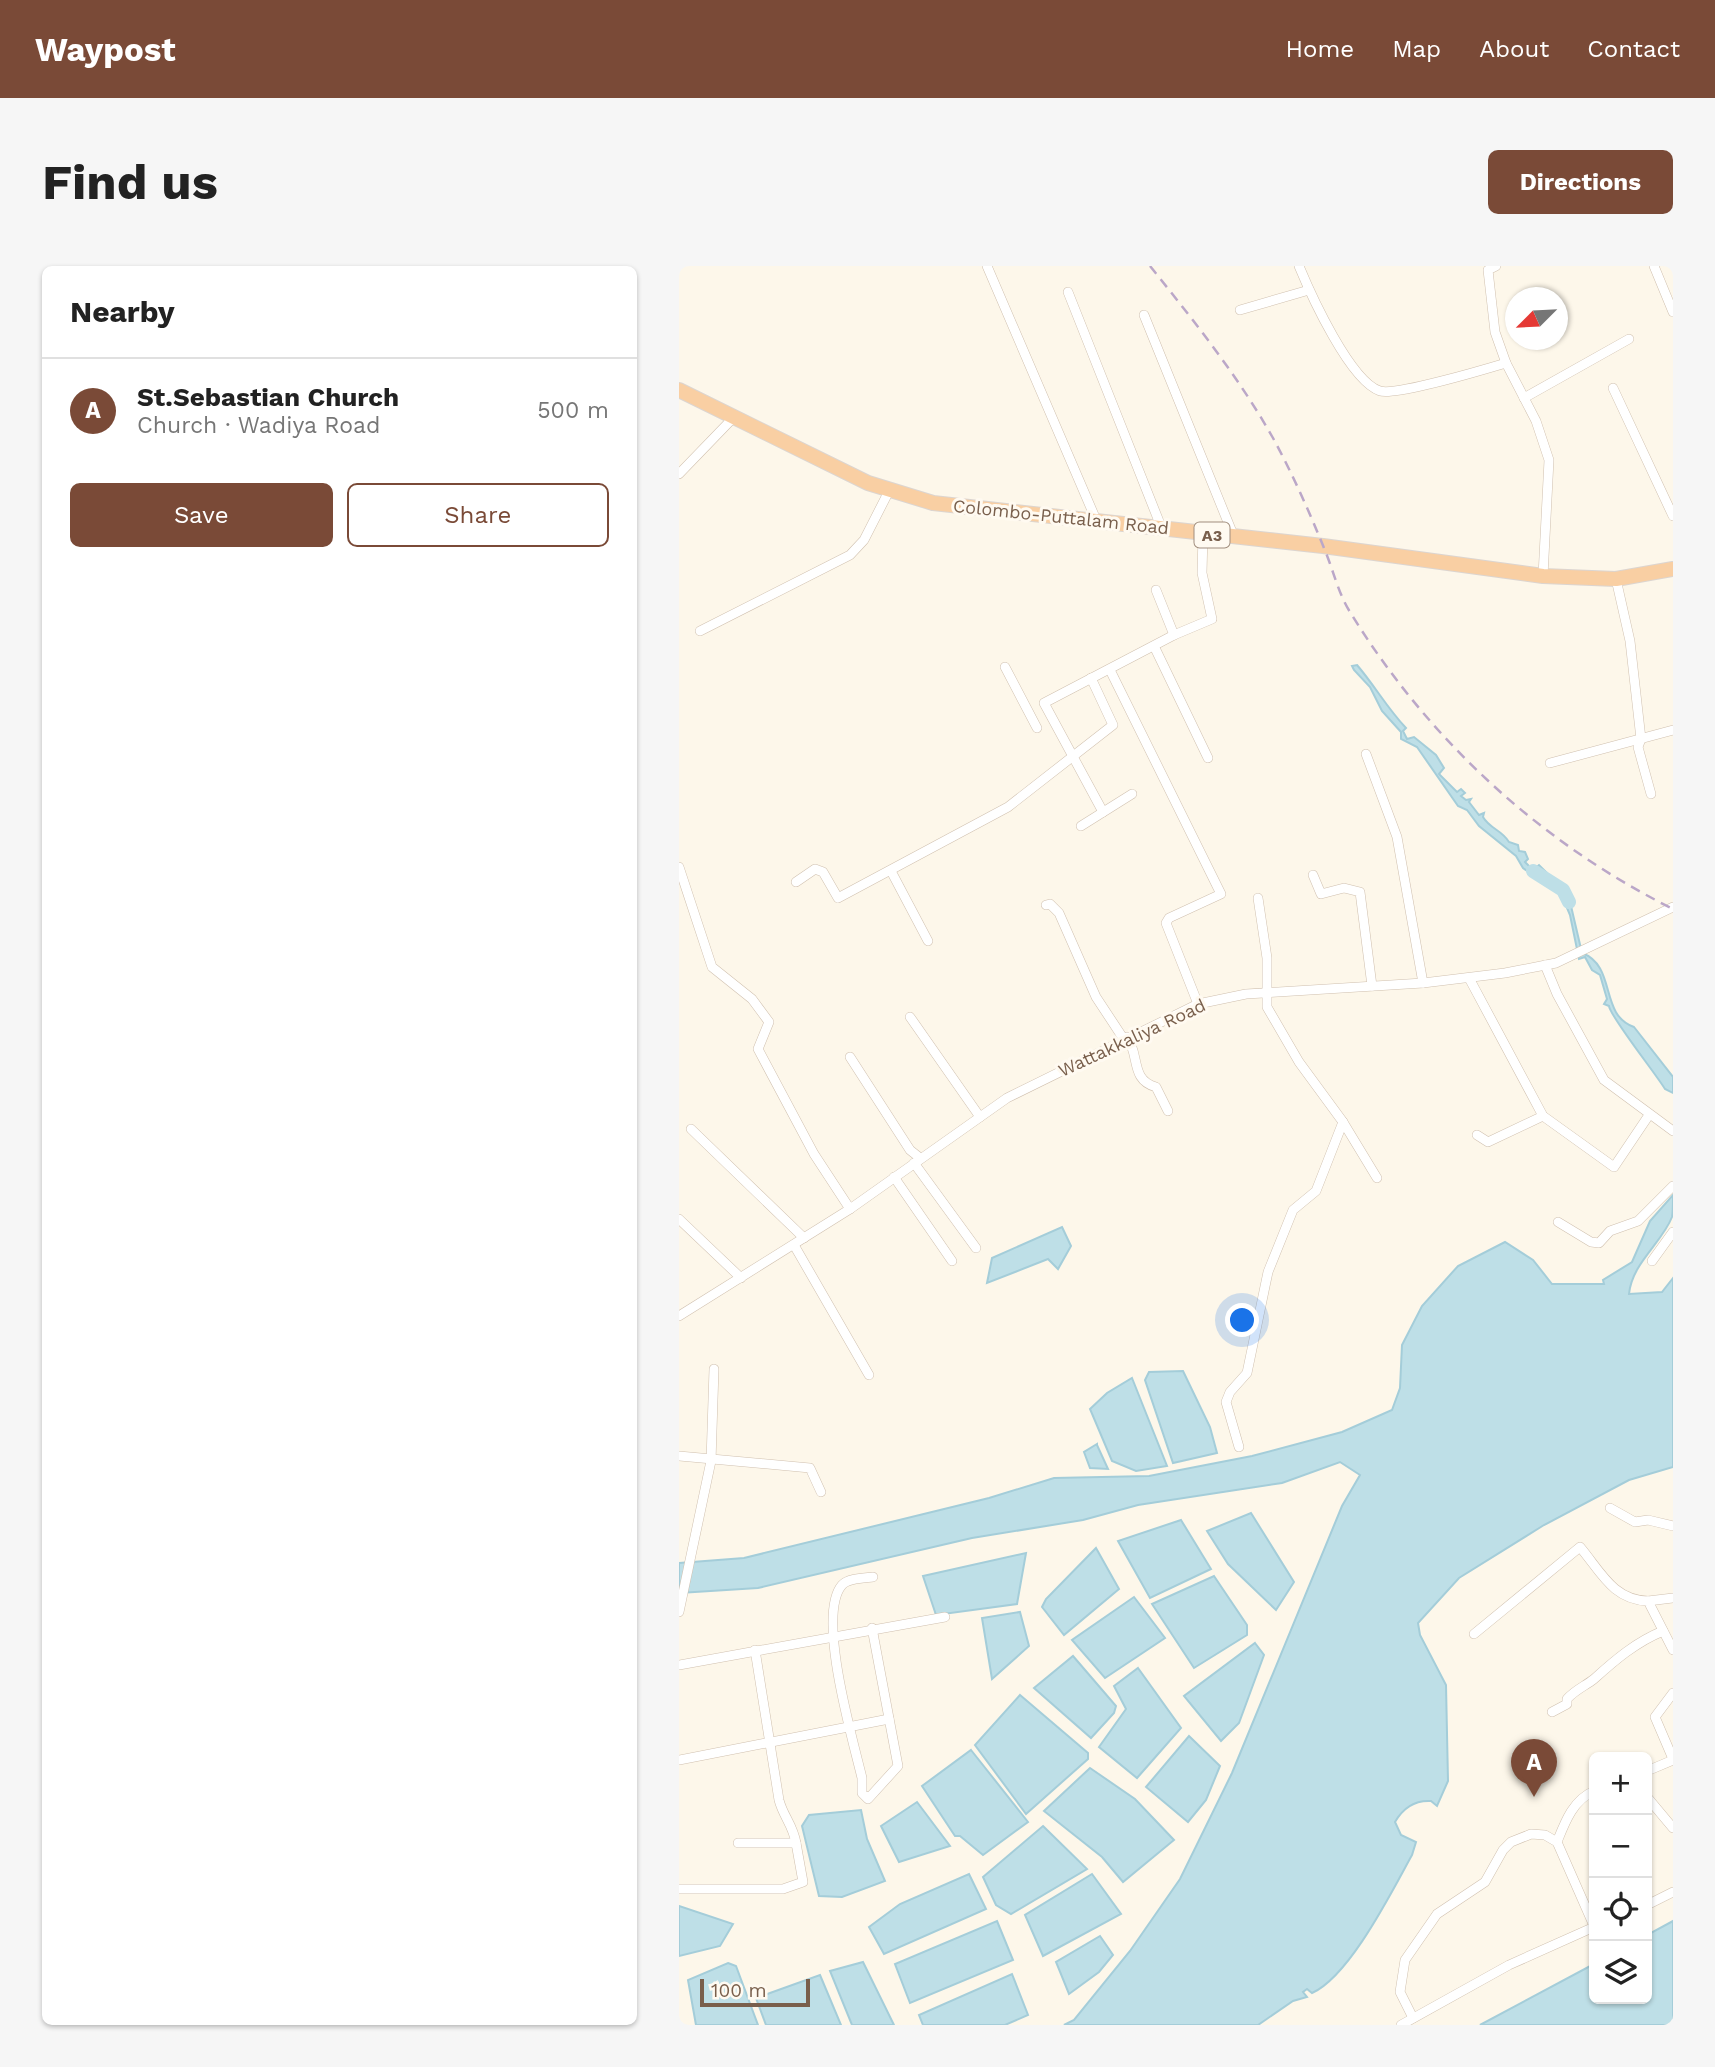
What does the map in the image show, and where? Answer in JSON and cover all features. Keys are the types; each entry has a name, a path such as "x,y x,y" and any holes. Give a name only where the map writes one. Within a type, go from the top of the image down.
{"highway":[{"name":"Colombo-Puttalam Road","path":"679,390 821,461 889,491 933,502 1543,576 1616,579 1673,569"}],"street":[{"path":"987,266 1097,522"},
{"path":"1299,266 1332,334 1368,385 1383,393 1445,381 1506,363"},
{"path":"1496,266 1488,270 1495,332 1506,363 1536,421 1549,460 1543,576"},
{"path":"1654,266 1673,312"},
{"path":"1240,310 1309,290"},
{"path":"1068,292 1162,528"},
{"path":"1144,315 1234,537"},
{"path":"1524,398 1629,339"},
{"path":"1613,388 1673,516"},
{"path":"679,474 734,418"},
{"path":"700,631 850,555 864,540 889,491"},
{"path":"1028,711 1174,635 1212,619 1202,573 1203,534"},
{"path":"1616,579 1630,641 1641,739 1638,747 1651,794"},
{"path":"1156,590 1174,635"},
{"path":"1154,646 1209,758"},
{"path":"1005,667 1037,728"},
{"path":"1110,670 1221,894 1169,918 1166,923 1198,1004"},
{"path":"796,882 810,871 823,872 838,898 1008,807 1113,725 1091,678"},
{"path":"1044,703 1103,812"},
{"path":"1550,763 1673,730"},
{"path":"1366,754 1397,837 1423,983"},
{"path":"1081,826 1132,794"},
{"path":"679,867 712,967 752,999 769,1022 758,1049 814,1154 851,1209"},
{"path":"891,870 928,941"},
{"path":"1313,875 1321,894 1344,888 1360,892 1372,986"},
{"path":"1258,898 1268,1007 1299,1062 1343,1122 1377,1178"},
{"path":"1046,905 1050,904 1059,913 1096,997 1125,1037 1137,1072 1143,1082 1156,1087 1168,1111"},
{"name":"Wattakkaliya Road","path":"679,1316 851,1209 1007,1098 1125,1037 1198,1004 1246,994 1423,983 1545,965 1569,957 1671,909"},
{"path":"1545,965 1557,994 1604,1080 1673,1131"},
{"path":"1469,978 1543,1115 1614,1167 1649,1115"},
{"path":"910,1017 980,1117"},
{"path":"850,1057 976,1248"},
{"path":"1478,1135 1488,1142 1543,1115"},
{"path":"1239,1447 1226,1402 1230,1392 1247,1373 1268,1272 1293,1210 1316,1191 1343,1122"},
{"path":"691,1129 804,1238"},
{"path":"894,1177 952,1261"},
{"path":"1558,1222 1591,1242 1599,1243 1610,1231 1638,1221 1673,1186"},
{"path":"679,1219 741,1278"},
{"path":"1652,1261 1673,1232"},
{"path":"794,1245 869,1375"},
{"path":"679,1612 711,1461 714,1369"},
{"path":"679,1456 810,1468 821,1492"},
{"path":"1610,1508 1635,1522 1648,1520 1673,1526"},
{"path":"1474,1634 1580,1547 1620,1594 1629,1600 1673,1598"},
{"path":"872,1628 898,1766 867,1799 862,1793 831,1636 840,1587 847,1581 873,1577"},
{"path":"1648,1601 1673,1650"},
{"path":"679,1665 945,1616"},
{"path":"1552,1712 1567,1704 1567,1699 1577,1688 1596,1677 1641,1640 1663,1631"},
{"path":"679,1889 783,1889 803,1882 793,1827 782,1814 768,1742 755,1650"},
{"path":"1652,1769 1673,1759 1655,1717 1673,1693"},
{"path":"679,1760 890,1719"},
{"path":"1557,1843 1567,1817 1583,1796 1589,1793"},
{"path":"1652,1803 1673,1828"},
{"path":"1413,2018 1401,1992 1404,1963 1437,1913 1485,1882 1503,1850 1511,1842 1531,1834 1545,1835 1557,1843 1589,1915"},
{"path":"738,1843 796,1843"},
{"path":"1652,1902 1673,1892"},
{"path":"1401,2025 1509,1965 1589,1928"}],"water":[{"path":"1357,665 1406,728 1403,731 1407,739 1414,737 1436,755 1444,768 1439,774 1457,792 1461,789 1465,793 1461,796 1466,800 1471,799 1469,802 1479,815 1484,813 1483,817 1489,824 1509,842 1518,845 1519,851 1525,852 1528,859 1525,862 1533,870 1539,865 1547,873 1549,886 1567,889 1582,953 1593,959 1600,968 1616,1012 1623,1021 1634,1027 1673,1077 1673,1093 1665,1089 1616,1021 1609,1006 1604,1004 1607,999 1600,975 1592,970 1585,957 1579,959 1570,915 1562,896 1523,868 1516,856 1479,826 1467,810 1458,806 1417,747 1401,739 1401,732 1382,711 1370,687 1354,670 1352,666"},
{"path":"1673,1195 1672,1217 1641,1263 1631,1283 1629,1294 1662,1292 1673,1278 1673,1467 1629,1480 1544,1525 1459,1578 1418,1623 1420,1635 1446,1685 1448,1781 1437,1806 1431,1801 1415,1804 1406,1809 1395,1822 1401,1835 1416,1842 1412,1855 1369,1931 1341,1969 1312,1993 1307,1989 1303,1992 1307,1997 1293,2001 1258,2025 1064,2025 1074,2020 1130,1951 1180,1879 1232,1773 1342,1506 1360,1475 1340,1462 1282,1483 1138,1505 1083,1520 972,1538 758,1588 679,1593 679,1563 744,1558 989,1498 1054,1478 1149,1476 1252,1456 1342,1432 1392,1410 1400,1388 1402,1345 1422,1306 1458,1266 1505,1242 1533,1260 1552,1284 1604,1284 1603,1280 1632,1262 1650,1221"},
{"path":"1062,1227 1071,1246 1058,1269 1048,1259 987,1283 992,1258"},
{"path":"1183,1371 1210,1427 1217,1453 1173,1463 1145,1380 1149,1372"},
{"path":"1132,1378 1167,1466 1136,1471 1112,1461 1090,1409 1107,1393"},
{"path":"1097,1444 1108,1469 1090,1468 1084,1452"},
{"path":"1251,1513 1294,1582 1276,1610 1228,1564 1207,1531"},
{"path":"1181,1520 1211,1569 1150,1598 1118,1541"},
{"path":"1096,1548 1119,1589 1064,1635 1042,1607 1046,1599"},
{"path":"1026,1553 1017,1604 936,1615 923,1576"},
{"path":"1214,1576 1247,1625 1247,1635 1194,1668 1152,1604"},
{"path":"1134,1597 1165,1638 1105,1678 1072,1640"},
{"path":"1020,1612 1029,1646 992,1679 982,1618"},
{"path":"1255,1643 1264,1655 1239,1723 1221,1741 1184,1696"},
{"path":"1073,1656 1116,1706 1114,1713 1091,1738 1034,1688"},
{"path":"1138,1668 1181,1728 1137,1778 1099,1747 1126,1709 1114,1686"},
{"path":"1020,1695 1088,1753 1088,1759 1026,1814 975,1745"},
{"path":"1189,1736 1220,1766 1206,1800 1188,1822 1146,1787"},
{"path":"971,1750 1028,1822 983,1855 960,1836 955,1836 922,1786"},
{"path":"1090,1768 1135,1799 1174,1840 1123,1882 1102,1857 1044,1811"},
{"path":"917,1802 950,1846 899,1862 881,1826"},
{"path":"861,1810 867,1839 885,1881 842,1897 819,1896 802,1826 809,1815"},
{"path":"1043,1826 1087,1869 1011,1914 996,1905 983,1877"},
{"path":"969,1874 986,1909 884,1954 869,1927 900,1904"},
{"path":"1092,1874 1121,1914 1043,1956 1025,1915"},
{"path":"679,1906 733,1924 720,1946 679,1956"},
{"path":"997,1921 1013,1960 910,2003 895,1964"},
{"path":"1673,1921 1673,2025 1480,2025 1589,1967 1589,2004 1652,2004 1652,1932"},
{"path":"1100,1936 1113,1955 1099,1972 1069,1994 1056,1962"},
{"path":"863,1962 894,2025 852,2025 830,1971"},
{"path":"728,1963 736,1966 758,2025 696,2025 688,1980"},
{"path":"1012,1974 1028,2015 1005,2025 923,2025 919,2015"},
{"path":"820,1975 841,2025 766,2025 756,1998"}],"waterway":[{"path":"1533,871 1563,890 1569,902"}],"railway":[{"path":"1150,266 1215,349 1259,415 1300,492 1346,605 1415,703 1451,744 1532,819 1577,852 1673,909"}],"place":[{"name":"St.Sebastian Church","path":"1534,1797"}]}
